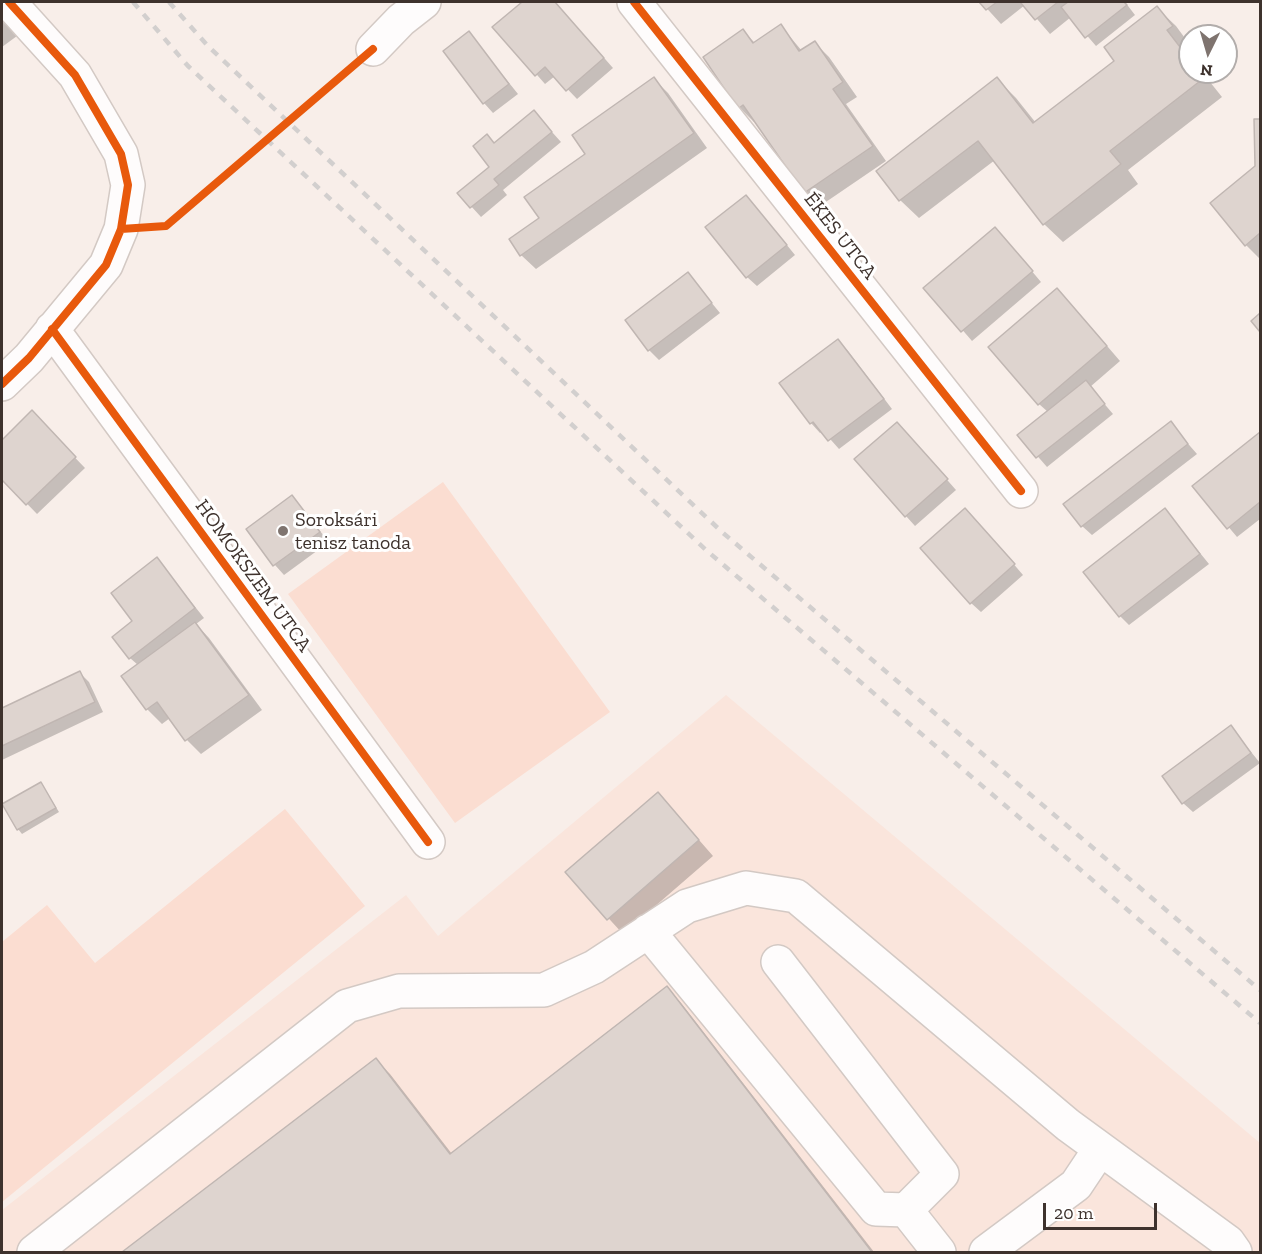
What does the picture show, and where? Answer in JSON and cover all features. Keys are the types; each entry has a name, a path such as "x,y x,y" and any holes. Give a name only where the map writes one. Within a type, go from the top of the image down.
{"street":[{"path":"2,384 29,358 106,265 121,229 128,184 121,154 75,75 9,2"},
{"name":"ÉKES UTCA","path":"634,2 1021,491"},
{"path":"373,49 404,8"},
{"name":"HOMOKSZEM UTCA","path":"52,329 428,842"},
{"path":"34,1252 347,1006 399,991 544,990 594,967 687,906 746,888 796,896 1068,1125 1228,1242 1235,1252"},
{"path":"648,931 876,1209 906,1210 942,1174 778,962"},
{"path":"986,1252 1076,1185 1100,1149"},
{"path":"906,1210 939,1252"}],"shaded area":[{"path":"443,482 610,712 455,823 288,594"},
{"path":"726,695 1260,1143 1260,1252 2,1252 2,1210 406,895 438,936"},
{"path":"285,809 365,906 2,1202 2,942 47,905 95,963"}],"building":[{"path":"522,2 555,2 604,58 566,91 545,67 535,76 492,27"},
{"path":"979,2 997,2 986,10"},
{"path":"1020,2 1058,2 1035,20"},
{"path":"1068,2 1124,2 1127,5 1085,38 1061,7"},
{"path":"1157,6 1173,26 1167,30 1178,44 1178,84 1196,84 1110,151 1121,164 1043,225 978,141 899,201 876,171 997,77 1033,123 1114,61 1104,47"},
{"path":"781,24 799,51 815,41 843,82 833,89 873,146 804,193 743,105 738,109 703,57 743,29 753,43"},
{"path":"469,31 509,84 483,104 443,51"},
{"path":"654,77 694,133 520,256 509,239 539,218 524,197 585,154 572,135"},
{"path":"534,110 552,132 494,179 499,185 470,208 457,193 489,167 473,146 487,134 494,143"},
{"path":"1254,119 1260,119 1260,233 1245,246 1210,203 1255,166"},
{"path":"746,195 787,245 746,278 705,227"},
{"path":"995,227 1033,271 961,332 923,288"},
{"path":"688,272 712,303 648,351 625,320"},
{"path":"1057,288 1107,346 1038,405 988,347"},
{"path":"1260,313 1260,332 1251,321"},
{"path":"838,339 884,399 828,441 813,422 810,424 779,383"},
{"path":"1086,380 1105,404 1036,458 1017,435"},
{"path":"32,410 76,457 26,505 2,480 2,440"},
{"path":"1171,421 1188,444 1081,527 1063,504"},
{"path":"897,422 948,479 905,517 854,459"},
{"path":"1260,432 1260,502 1227,529 1192,486"},
{"name":"Soroksári tenisz tanoda","path":"292,495 320,532 273,566 246,529"},
{"path":"965,508 1015,564 970,604 920,548"},
{"path":"1165,508 1200,554 1119,617 1083,572"},
{"path":"157,557 195,608 129,659 112,637 132,621 111,593"},
{"path":"195,622 249,695 185,741 157,702 146,710 121,676"},
{"path":"80,671 95,702 2,746 2,708"},
{"path":"1231,725 1251,753 1182,804 1162,776"},
{"path":"41,782 56,808 17,830 2,804"},
{"path":"658,792 699,840 607,920 565,872"},
{"path":"667,986 872,1252 122,1252 376,1058 450,1154"}],"railway":[{"path":"133,2 188,66 706,550 1260,1023"},
{"path":"169,2 208,46 722,532 1260,990"}],"cycle path":[{"path":"2,384 29,358 106,265 121,229 128,185 121,154 75,75 9,2"},
{"path":"634,2 1021,491"},
{"path":"121,229 166,226 373,49"},
{"path":"52,329 428,842"}],"place":[{"name":"Soroksári tenisz tanoda","path":"283,531"}]}
